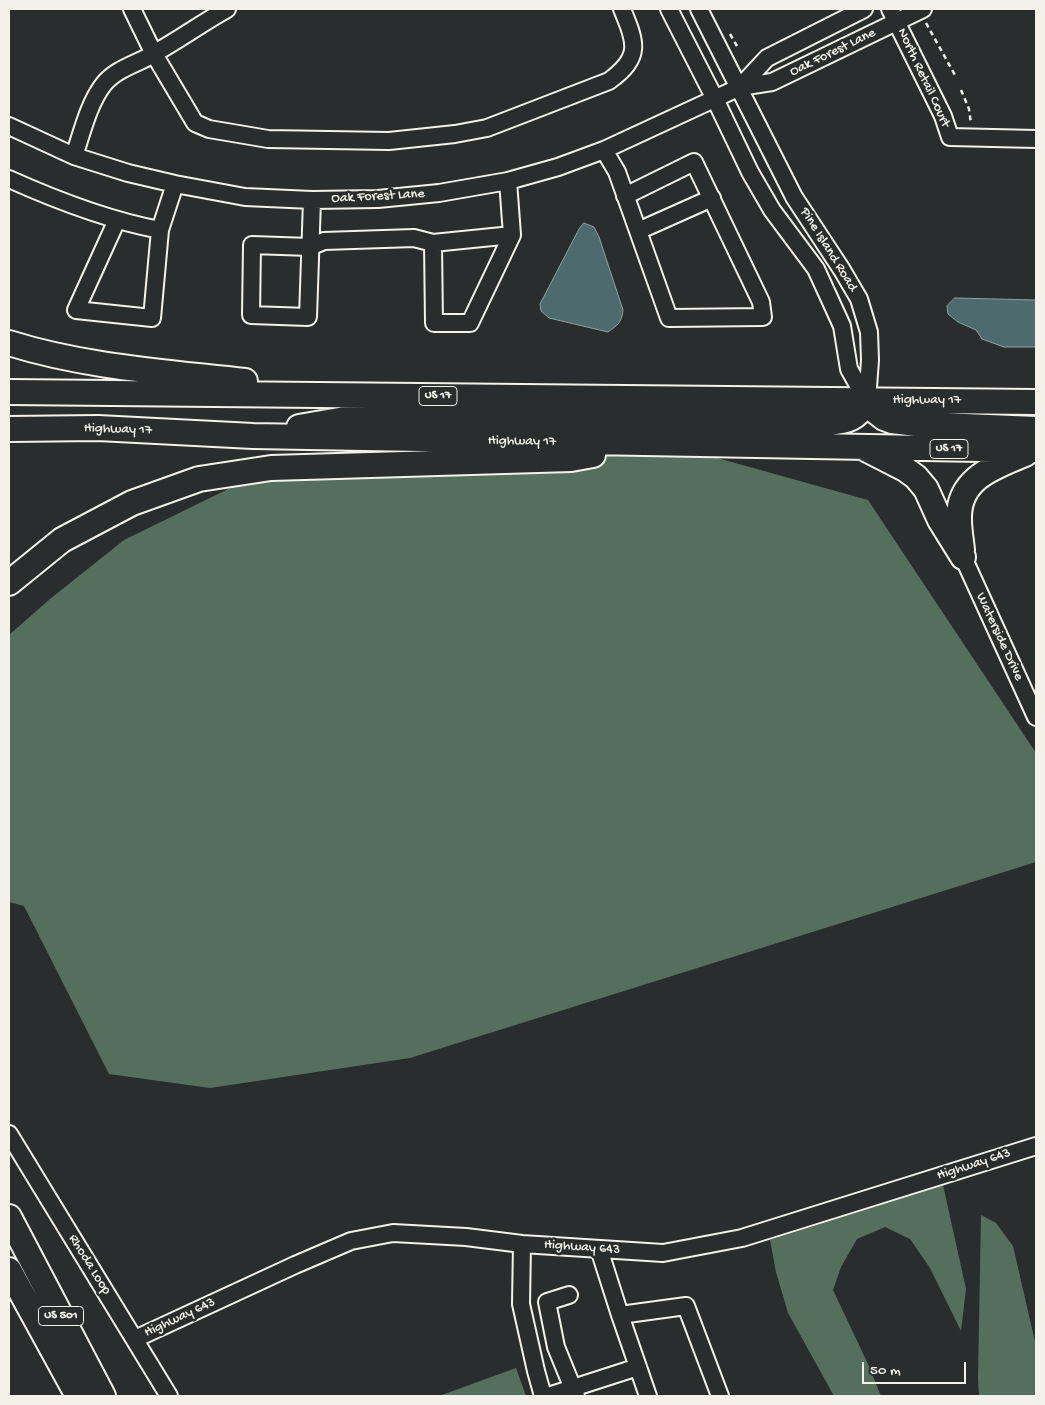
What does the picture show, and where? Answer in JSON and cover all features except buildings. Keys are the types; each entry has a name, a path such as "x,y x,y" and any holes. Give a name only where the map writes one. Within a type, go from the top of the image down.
{"highway":[{"path":"9,344 37,352 110,366 370,396"},
{"name":"Highway 17","path":"9,392 1036,402"},
{"path":"253,436 345,419 828,424 851,419 862,409 867,400 880,415 892,421 1035,443"},
{"name":"Highway 17","path":"9,429 98,428 253,436 862,447 1035,443"},
{"path":"963,557 959,518 963,496 984,472 1035,443"},
{"path":"9,583 62,540 132,503 199,479 271,468 571,459 667,444"},
{"path":"862,447 905,469 916,477 926,489 940,520 963,557"},
{"name":"US 501","path":"9,1217 103,1396"},
{"name":"US 501","path":"9,1270 78,1396"}],"street":[{"path":"132,9 154,54 195,123 209,129 268,139 389,141 455,134 487,128 609,81 622,71 631,60 634,44 622,9"},
{"path":"74,156 94,100 104,84 118,72 154,54 227,9"},
{"name":"Pine Island Road","path":"670,9 750,172 772,210 816,269 842,326 849,369 867,400"},
{"name":"Pine Island Road","path":"699,9 794,197 859,299 868,332 870,360 867,400"},
{"name":"Oak Forest Lane","path":"740,87 767,58 864,9"},
{"name":"Oak Forest Lane","path":"9,126 74,156 128,173 175,184 245,196 312,200 378,200 439,193 508,181 604,150 740,87 772,82 893,15 921,10"},
{"name":"North Retail Court","path":"893,15 943,116 950,137 1036,139"},
{"path":"604,150 617,172 625,196 669,318 762,317 761,302 694,162 625,196"},
{"path":"9,179 58,201 117,220 160,230"},
{"path":"433,243 434,323 470,323 512,235 508,181"},
{"path":"117,220 76,310 152,318 160,230 175,184"},
{"path":"638,231 712,198"},
{"path":"312,200 310,247 308,317 251,315 252,245 310,247 324,241 414,238 433,243 512,235"},
{"name":"Waterside Drive","path":"963,557 1036,717"},
{"name":"Rhoda Loop","path":"9,1134 169,1396"},
{"name":"Highway 643","path":"134,1339 351,1241 393,1233 663,1253 742,1238 1036,1146"},
{"path":"522,1244 521,1304 543,1396"},
{"path":"599,1249 648,1396"},
{"path":"568,1295 547,1302 556,1347 574,1393"},
{"path":"620,1315 686,1306 720,1396"},
{"path":"548,1396 574,1393 638,1367"}],"path":[{"path":"921,10 955,75"},
{"path":"961,90 969,108 970,137"}],"green space":[{"path":"667,444 868,500 1036,753 1036,862 410,1058 210,1088 109,1074 24,906 9,902 9,635 50,599 124,540 271,468"},
{"path":"943,1185 966,1289 961,1331 930,1268 910,1239 885,1227 857,1239 841,1267 833,1290 881,1396 834,1396 788,1313 776,1272 770,1240"},
{"path":"981,1215 996,1223 1013,1246 1036,1346 1036,1396 979,1396"},
{"path":"516,1368 526,1396 439,1396"}],"water":[{"path":"584,223 594,227 599,237 623,310 619,323 608,332 549,318 541,311 540,304 579,229"},
{"path":"955,298 1036,300 1036,347 1004,347 982,339 976,330 958,322 948,314 947,306"}]}
